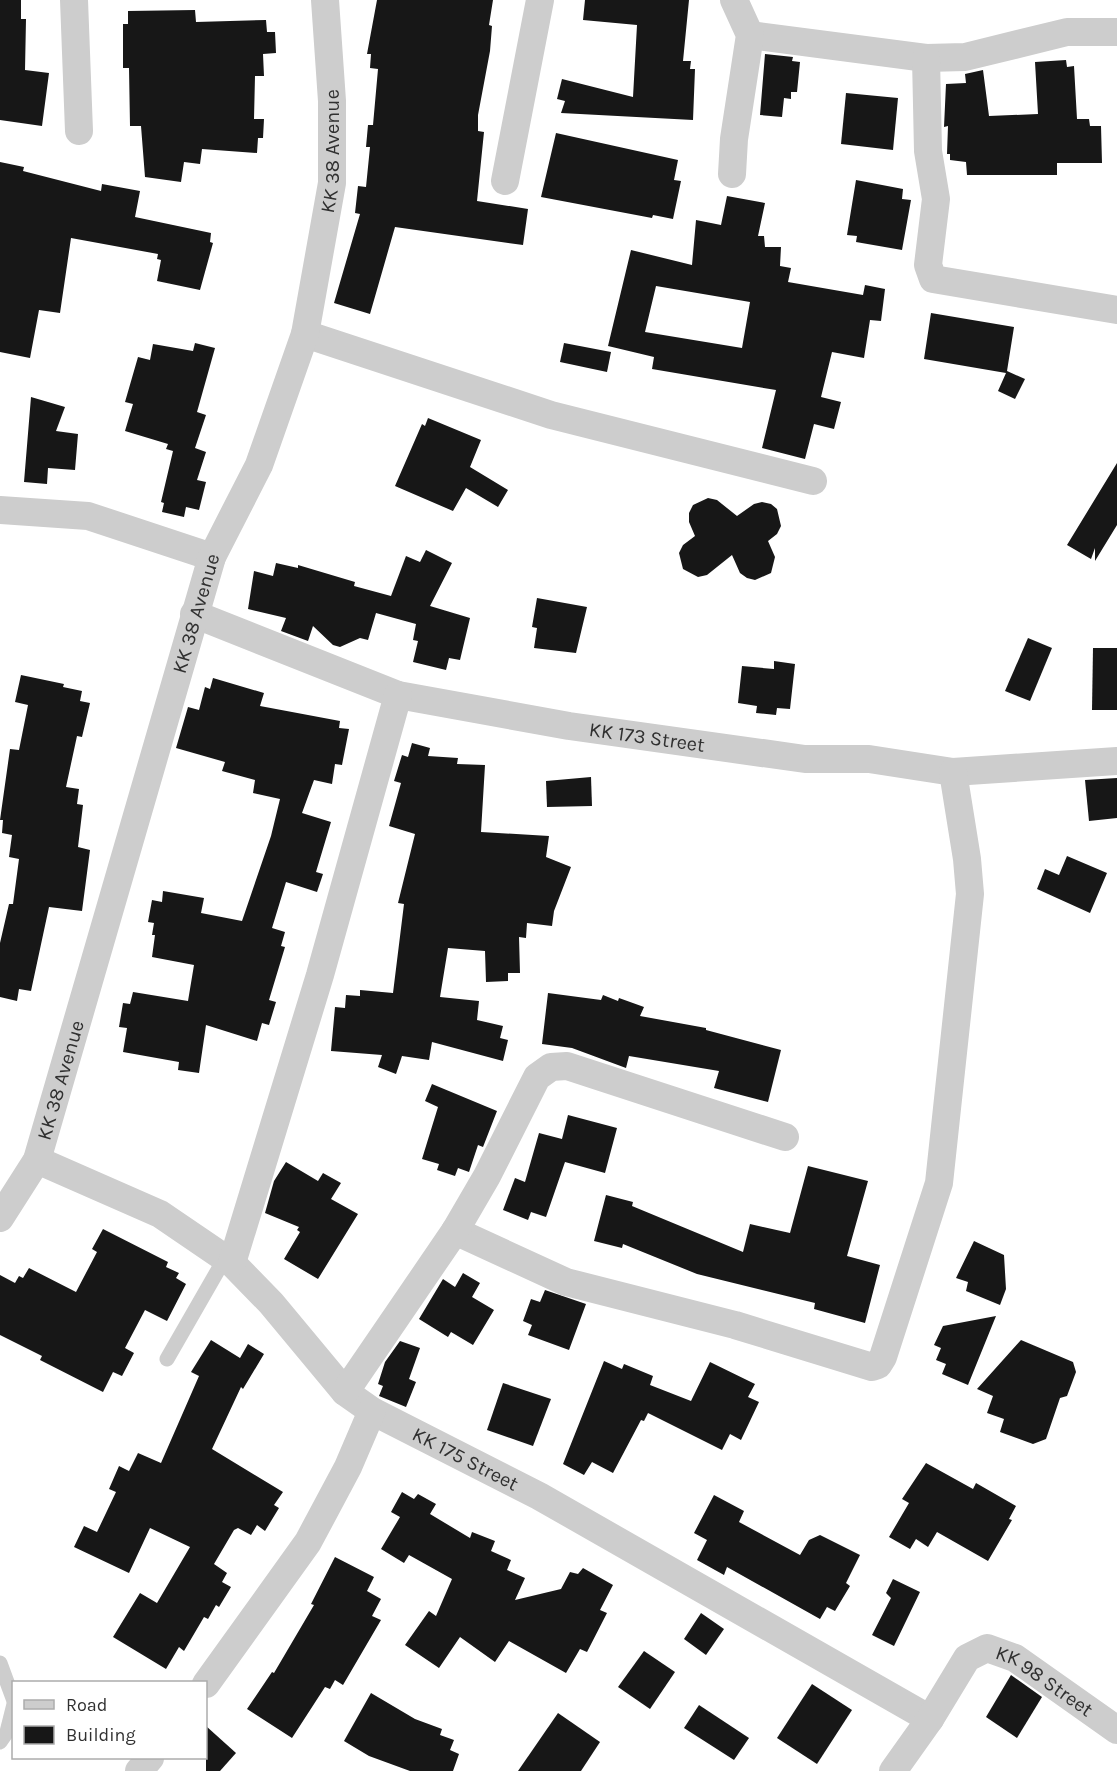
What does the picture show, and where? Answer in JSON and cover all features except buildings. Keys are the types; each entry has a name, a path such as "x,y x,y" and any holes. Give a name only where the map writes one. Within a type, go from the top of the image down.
{"street":[{"path":"74,0 80,131"},
{"name":"KK 38 Avenue","path":"0,1218 37,1160 212,557 259,465 305,334 332,183 332,101 325,0"},
{"path":"506,181 540,0"},
{"path":"732,174 734,139 750,35 734,0"},
{"path":"750,35 926,58 964,57 1067,32 1117,32"},
{"path":"926,58 928,151 936,199 928,265 933,279 1117,310"},
{"path":"305,334 551,415 813,481"},
{"path":"0,510 88,516 212,557"},
{"name":"KK 173 Street","path":"194,614 398,695 569,726 805,759 869,759 953,771 1117,761"},
{"path":"228,1261 320,975 398,695"},
{"path":"455,1231 566,1282 735,1324 872,1367 878,1365 883,1357 939,1183 970,894 967,859 953,771"},
{"path":"345,1392 455,1231 487,1176 537,1077 551,1067 567,1066 785,1137"},
{"name":"KK 175 Street","path":"37,1160 160,1214 228,1261 270,1303 345,1392 372,1411 539,1496 930,1719"},
{"path":"207,1683 308,1542 348,1467 372,1411"},
{"name":"KK 98 Street","path":"893,1771 930,1719 967,1658 987,1648 1016,1658 1117,1730"},
{"path":"139,1771 149,1759"}],"lane":[{"path":"167,1359 228,1261"},
{"path":"0,1663 12,1697"},
{"path":"0,1742 7,1732 12,1711"}]}
